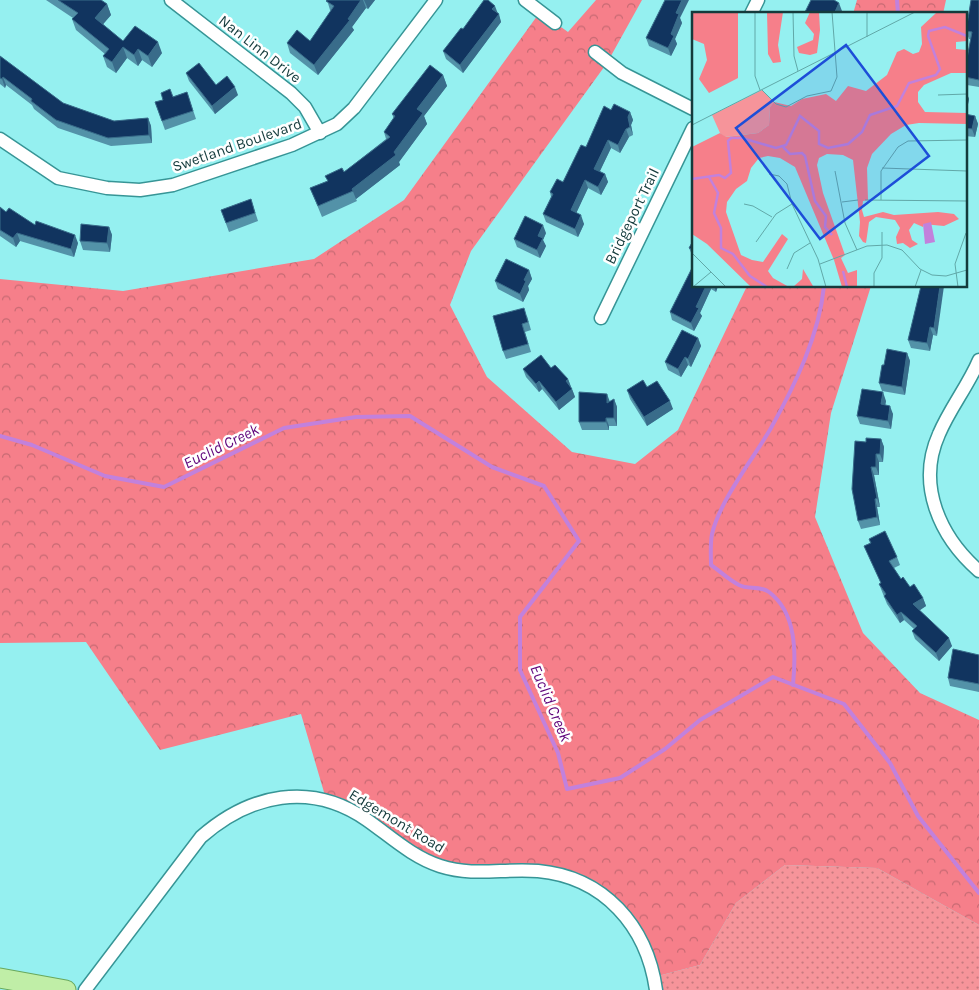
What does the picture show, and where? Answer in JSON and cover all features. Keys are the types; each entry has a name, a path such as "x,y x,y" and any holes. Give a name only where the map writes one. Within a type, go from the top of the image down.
{"main road":[{"path":"0,978 66,990"}],"street":[{"name":"Nan Linn Drive","path":"170,0 291,93 305,107 320,133"},
{"name":"Swetland Boulevard","path":"0,139 58,178 107,188 140,190 173,185 292,145 337,124 354,108 436,0"},
{"path":"525,0 555,23"},
{"path":"752,12 758,0"},
{"path":"595,52 622,73 692,108"},
{"name":"Bridgeport Trail","path":"601,318 692,130"},
{"path":"979,360 938,435 933,453 931,474 934,504 944,530 958,551 979,571"},
{"name":"Edgemont Road","path":"85,990 201,836 219,821 240,810 281,797 303,795 326,799 346,807 398,844 438,866 462,872 481,874 537,871 575,880 593,889 621,911 643,941 650,958 656,990"}],"shaded area":[{"path":"785,865 877,868 979,925 979,990 656,990 654,977 700,965 736,903"}],"green space":[{"path":"596,0 642,0 607,63 471,251 450,305 487,377 572,452 635,464 678,430 746,288 870,288 831,413 815,517 863,633 920,693 979,720 979,925 877,868 785,865 736,903 700,965 654,977 632,923 575,880 438,866 326,799 301,714 160,750 86,642 0,643 0,279 123,291 314,259 404,200 540,12 568,32"},
{"path":"857,0 946,0 943,12 854,12"}],"building":[{"path":"58,0 101,0 107,4 95,18 123,41 135,26 158,42 148,56 138,49 134,55 123,47 112,62 103,56 109,49 72,19 78,13"},
{"path":"327,0 361,0 348,19 350,20 314,65 287,43 297,30 310,41 334,6"},
{"path":"484,0 488,0 495,6 492,9 499,14 460,65 443,51 461,28 463,29"},
{"path":"665,0 682,0 676,13 679,14 671,34 674,36 668,48 646,38"},
{"path":"811,0 834,0 839,3 835,12 805,12"},
{"path":"971,0 979,0 979,80 966,77 966,64 972,32 966,31"},
{"path":"0,56 63,103 114,121 148,118 149,135 108,138 56,120 3,77 2,79 0,78"},
{"path":"199,63 216,85 227,76 235,87 212,106 186,73"},
{"path":"430,65 443,75 417,109 423,113 394,152 396,155 352,189 353,191 318,206 310,188 328,181 325,176 342,168 344,172 390,137 384,132 395,116 392,114"},
{"path":"170,89 173,97 187,92 193,111 162,121 155,102 163,100 161,93"},
{"path":"614,104 630,112 628,117 630,127 626,129 618,145 608,140 594,169 605,174 598,187 585,180 571,210 581,215 575,229 543,214 553,194 550,192 557,179 563,182 581,145 586,147 604,106 611,110"},
{"path":"966,114 975,116 972,129 966,128"},
{"path":"251,199 255,213 226,223 221,210"},
{"path":"0,207 6,212 9,208 35,225 36,221 75,235 71,249 17,233 13,238 0,230"},
{"path":"525,216 543,225 538,236 543,238 537,250 514,239"},
{"path":"81,224 109,227 107,243 80,241"},
{"path":"506,259 529,270 520,294 495,281"},
{"path":"692,268 692,288 705,288 696,307 699,308 691,323 670,312"},
{"path":"921,288 940,288 934,328 930,327 927,343 908,340"},
{"path":"524,308 528,322 522,324 528,344 503,351 493,316"},
{"path":"682,330 698,338 688,359 685,357 678,369 665,362"},
{"path":"887,349 907,353 902,387 879,383"},
{"path":"541,355 551,368 555,365 568,379 566,381 572,389 556,402 539,381 536,384 523,369"},
{"path":"643,380 647,387 657,381 670,401 644,417 627,390"},
{"path":"862,389 883,392 881,404 890,406 888,421 857,416"},
{"path":"579,392 607,394 607,403 614,399 614,418 606,418 606,422 579,422"},
{"path":"866,438 881,439 880,454 876,454 876,467 871,467 877,498 875,499 877,517 858,521 852,489 855,441 866,442"},
{"path":"885,531 897,557 889,561 901,579 903,577 910,587 914,584 923,598 913,604 949,638 936,653 912,631 917,626 901,612 897,615 884,596 886,594 879,584 881,583 864,546 871,543 869,539"},
{"path":"953,649 979,655 979,684 948,678"}],"waterway":[{"path":"897,0 898,12"},
{"path":"793,685 793,635 785,611 769,592 739,585 711,565 711,542 716,521 722,507 771,428 805,360 817,323 824,288"},
{"name":"Euclid Creek","path":"0,436 32,445 105,476 164,487 284,428 356,417 410,416 492,467 544,486 579,541 520,617 520,670 558,753 567,789 620,778 665,749 700,720 773,677 844,704 890,763 918,816 979,893"}]}
